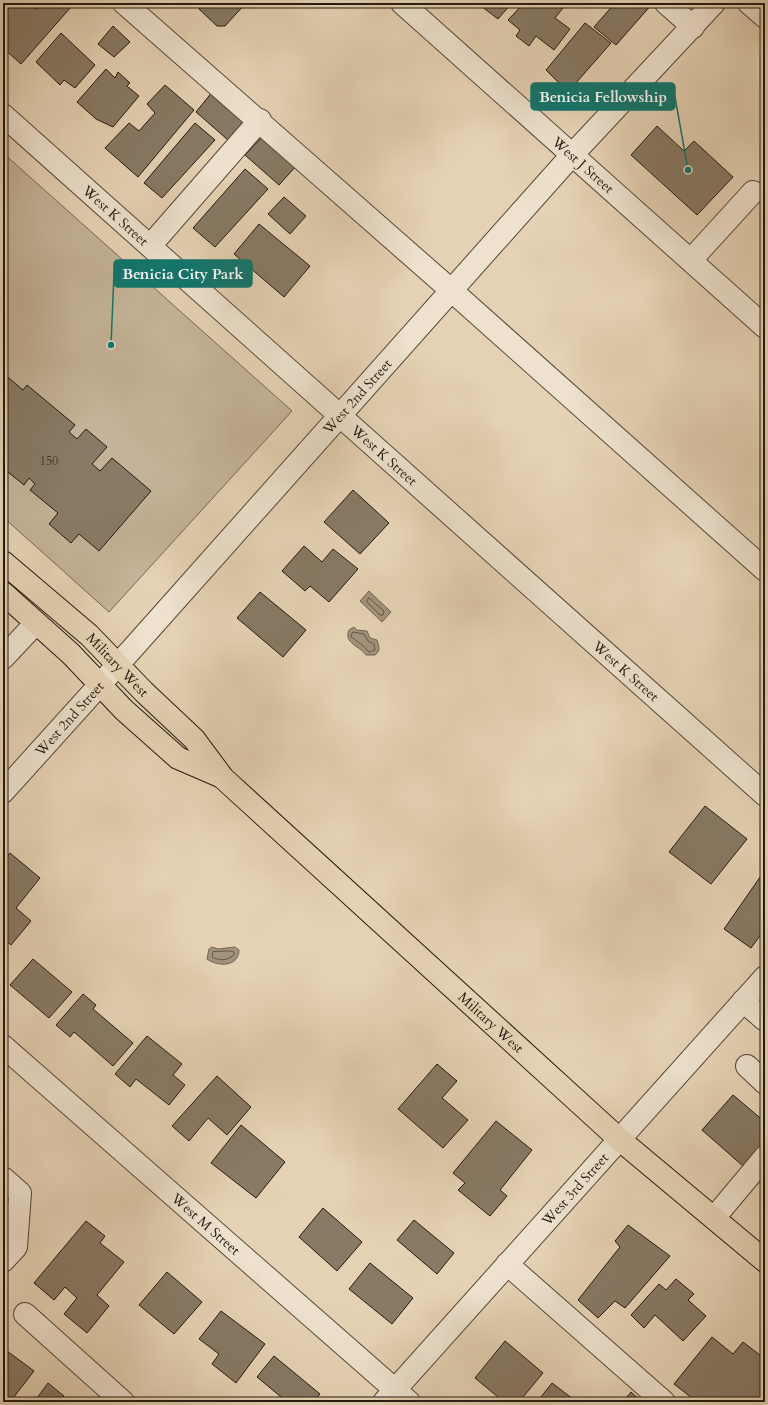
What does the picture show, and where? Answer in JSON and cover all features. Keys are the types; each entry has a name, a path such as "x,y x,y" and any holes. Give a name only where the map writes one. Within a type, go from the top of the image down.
{"main road":[{"name":"Military West","path":"3,562 89,635 119,664 144,692 194,739 223,778 619,1139 765,1260"},
{"name":"Military West","path":"3,593 70,654 124,710 178,758 223,778"}],"street":[{"path":"124,3 260,120 765,570"},
{"name":"West J Street","path":"402,3 765,327"},
{"path":"666,3 693,27"},
{"name":"West 2nd Street","path":"3,792 119,664 572,155 714,3"},
{"path":"749,3 765,17"},
{"name":"West K Street","path":"3,115 765,796"},
{"path":"150,246 260,120"},
{"path":"691,260 753,192"},
{"path":"3,658 36,623"},
{"name":"West 3rd Street","path":"396,1398 507,1264 765,977"},
{"path":"743,1001 765,1020"},
{"name":"West M Street","path":"3,1046 396,1398"},
{"path":"747,1066 765,1083"},
{"path":"714,1218 765,1157"},
{"path":"3,1178 20,1193 16,1247 3,1261"},
{"path":"507,1264 664,1402"},
{"path":"25,1314 123,1402"}],"shaded area":[{"path":"3,153 292,411 109,612 3,517"}],"water":[{"path":"369,591 391,612 382,622 360,601"},
{"path":"354,627 357,630 367,631 370,638 377,640 379,650 375,655 366,655 350,641 348,638 349,630"},
{"path":"212,947 218,949 235,947 239,950 238,956 236,960 227,964 212,962 207,959 209,949"}],"building":[{"path":"3,3 27,3 36,9 41,3 68,3 71,7 21,64 3,48"},
{"path":"204,3 246,3 225,26 217,26 199,9"},
{"path":"477,3 512,3 498,19"},
{"path":"524,3 567,3 555,18 570,29 554,50 536,36 529,46 516,36 520,30 508,20"},
{"path":"615,3 653,3 616,45 594,27"},
{"path":"585,23 611,43 568,92 546,70"},
{"path":"113,26 130,42 114,57 98,44"},
{"path":"61,33 95,65 75,88 64,80 60,85 36,62"},
{"path":"106,69 115,78 118,72 130,83 127,86 139,96 113,127 96,119 77,102"},
{"path":"165,85 194,110 138,177 105,148 129,123 139,131 155,113 147,104"},
{"path":"213,91 246,119 228,140 196,112"},
{"path":"195,123 215,140 162,198 144,183"},
{"path":"657,126 684,151 694,141 733,177 697,215 631,155"},
{"path":"263,136 297,165 279,185 245,155"},
{"path":"245,169 268,189 215,247 193,228"},
{"path":"284,197 306,216 290,234 268,214"},
{"path":"259,224 310,266 284,297 234,254"},
{"path":"3,373 23,390 27,385 75,425 69,432 77,439 86,429 107,447 92,464 100,471 112,458 151,491 99,551 79,534 71,543 49,524 58,513 30,490 35,484 29,478 24,485 3,468"},
{"path":"353,490 389,523 360,554 324,522"},
{"path":"304,546 322,562 333,549 358,569 329,602 310,586 305,591 282,571"},
{"path":"260,592 306,630 283,657 237,618"},
{"path":"705,806 747,839 711,884 669,852"},
{"path":"10,853 40,878 16,908 31,921 11,945 3,938 3,862"},
{"path":"765,870 765,929 751,948 724,929"},
{"path":"33,959 72,992 49,1018 10,985"},
{"path":"83,994 96,1005 93,1009 133,1043 113,1066 74,1032 70,1037 56,1025"},
{"path":"147,1036 182,1064 173,1075 185,1085 169,1105 136,1079 130,1087 115,1074"},
{"path":"437,1064 457,1081 442,1098 468,1120 443,1148 398,1109"},
{"path":"217,1076 251,1107 227,1135 208,1118 189,1141 172,1126"},
{"path":"733,1095 765,1122 765,1142 743,1166 702,1130"},
{"path":"496,1121 532,1150 500,1190 507,1196 490,1216 458,1190 465,1183 453,1173"},
{"path":"241,1125 285,1162 256,1198 211,1163"},
{"path":"765,1178 765,1189 760,1184"},
{"path":"323,1208 362,1242 337,1271 299,1237"},
{"path":"414,1220 454,1253 437,1274 397,1240"},
{"path":"86,1221 105,1236 100,1243 124,1262 97,1295 109,1306 87,1333 64,1314 77,1298 65,1287 54,1300 34,1283"},
{"path":"628,1225 670,1256 625,1308 615,1301 598,1318 578,1300 620,1247 615,1241"},
{"path":"370,1263 413,1298 392,1324 349,1289"},
{"path":"167,1272 202,1302 174,1334 139,1305"},
{"path":"676,1279 694,1294 688,1300 706,1316 683,1341 655,1315 644,1328 631,1315 659,1284 666,1290"},
{"path":"221,1311 265,1344 236,1383 212,1364 219,1354 199,1339"},
{"path":"712,1337 733,1354 743,1342 765,1359 765,1402 697,1402 674,1384"},
{"path":"505,1341 543,1373 519,1402 504,1402 475,1378"},
{"path":"3,1348 34,1371 10,1402 3,1400"},
{"path":"274,1356 320,1394 313,1402 276,1402 281,1397 257,1377"},
{"path":"48,1383 64,1396 60,1402 34,1402"},
{"path":"552,1383 577,1402 537,1402"},
{"path":"631,1392 642,1402 623,1402"}],"place":[{"name":"Benicia Fellowship","path":"688,170"},
{"name":"Benicia City Park","path":"111,345"}]}
